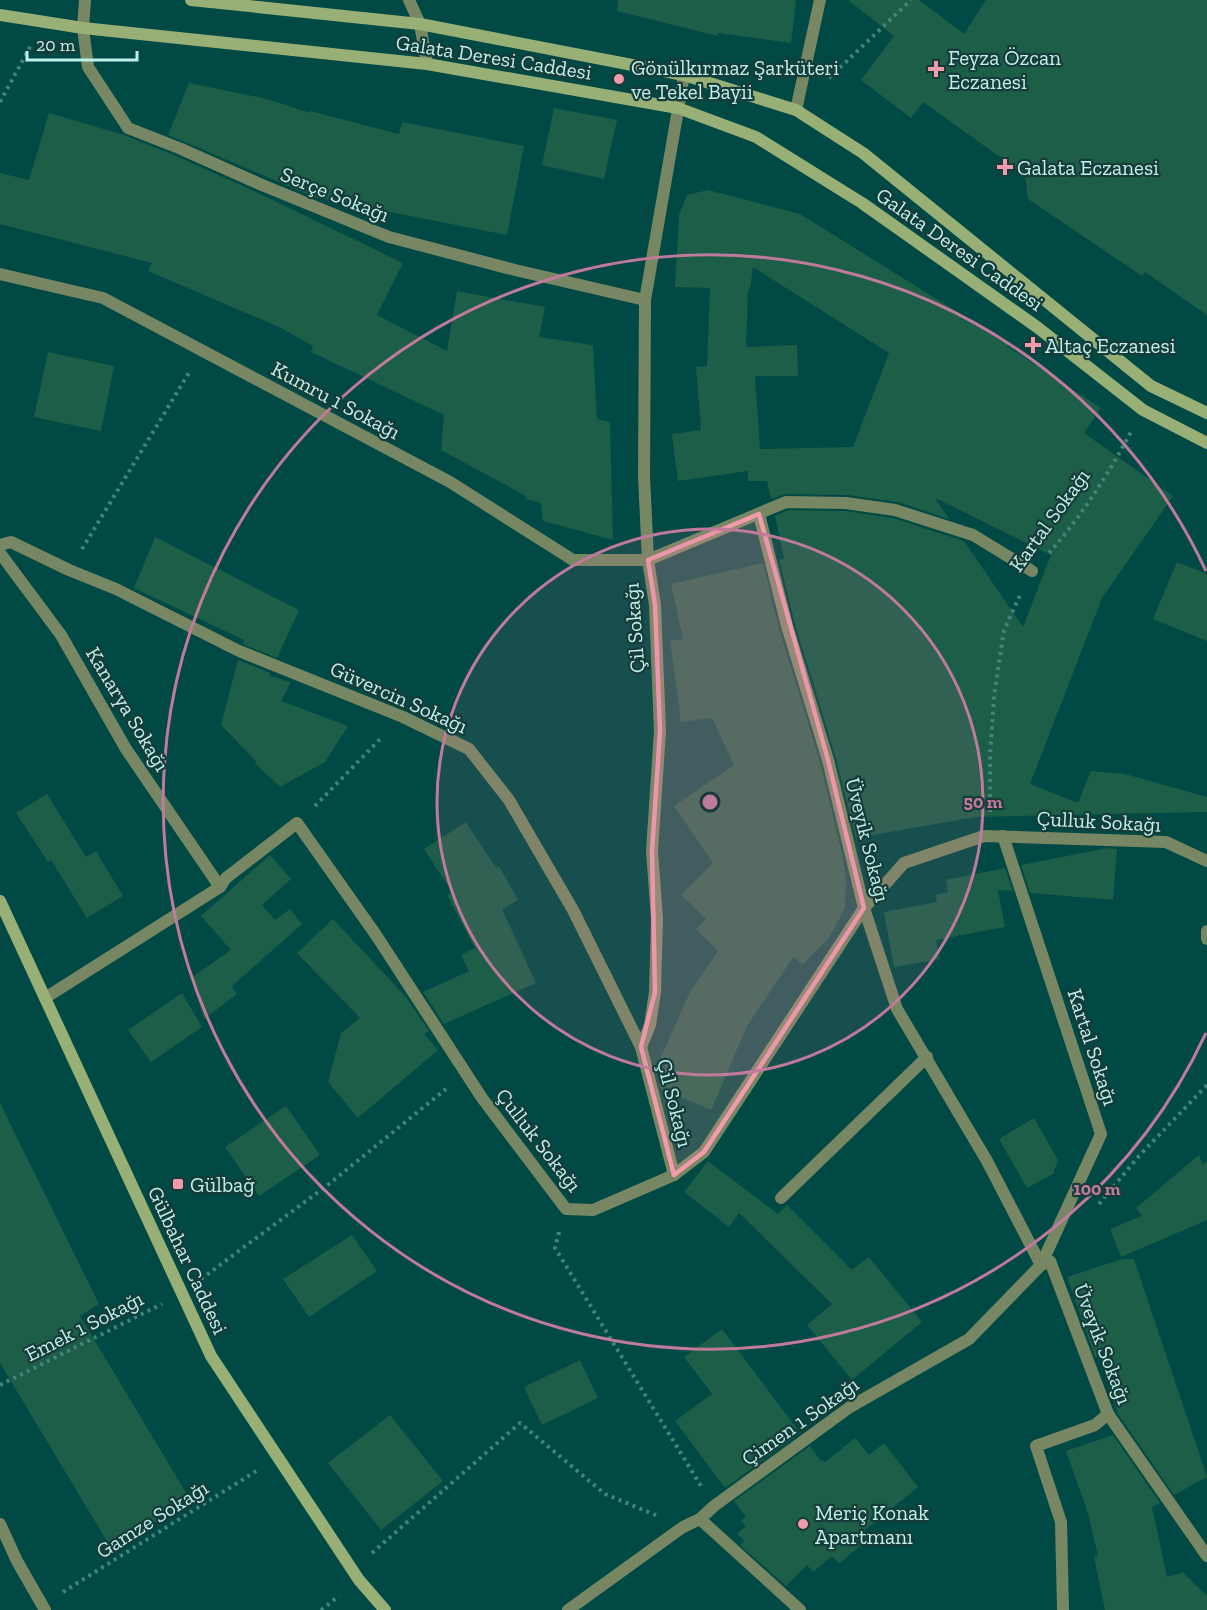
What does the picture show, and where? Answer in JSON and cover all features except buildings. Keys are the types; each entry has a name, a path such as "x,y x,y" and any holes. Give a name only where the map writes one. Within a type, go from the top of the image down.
{"main road":[{"name":"Galata Deresi Caddesi","path":"191,0 420,24 684,75 796,110 863,153 1151,386 1207,413"},
{"name":"Galata Deresi Caddesi","path":"0,15 83,28 427,64 678,108 756,137 862,203 1037,327 1143,410 1207,443"},
{"name":"Gülbahar Caddesi","path":"0,901 211,1356 353,1569 385,1610"}],"street":[{"name":"Serçe Sokağı","path":"86,0 83,28 88,67 128,128 389,237 515,270 645,300"},
{"path":"409,0 420,24 427,64"},
{"path":"796,110 820,0"},
{"name":"Çil Sokağı","path":"674,1175 641,1047 650,1024 655,992 657,919 652,851 660,731 656,605 648,560 644,476 645,300 684,75"},
{"name":"Kumru 1 Sokağı","path":"0,274 102,298 450,482 573,560 648,560"},
{"path":"648,560 786,502 846,503 895,510 973,536 1032,571"},
{"name":"Üveyik Sokağı","path":"759,514 787,626 828,760 864,908 897,1009 1045,1263 1108,1414 1207,1556"},
{"name":"Güvercin Sokağı","path":"0,545 11,542 69,570 116,589 239,651 403,717 469,749 509,800 573,910 641,1047"},
{"name":"Kanarya Sokağı","path":"0,553 61,636 126,748 220,886"},
{"path":"45,998 220,886 226,878 297,823"},
{"name":"Çulluk Sokağı","path":"297,823 376,935 482,1098 566,1209 593,1210 674,1175 704,1152 864,908 904,863 984,836 1166,842 1207,861"},
{"name":"Kartal Sokağı","path":"1003,836 1101,1134 1045,1263"},
{"path":"1207,931 1207,939"},
{"path":"781,1198 927,1057"},
{"name":"Çimen 1 Sokağı","path":"568,1610 683,1527 700,1519 714,1506 850,1407 969,1340 1045,1263"},
{"path":"1063,1610 1061,1522 1036,1446 1095,1425 1108,1414"},
{"path":"700,1519 800,1610"},
{"path":"0,1524 17,1561 44,1608"}],"path":[{"path":"829,78 911,0"},
{"path":"0,102 43,23"},
{"path":"69,570 202,351"},
{"name":"Kartal Sokağı","path":"984,836 990,814 990,756 994,696 1004,630 1032,571 1061,539 1115,461 1143,410"},
{"path":"297,823 403,717"},
{"name":"Emek 1 Sokağı","path":"0,1385 182,1293 328,1184 466,1074"},
{"path":"1095,1208 1139,1156 1207,1085"},
{"path":"566,1209 555,1248 714,1506"},
{"path":"353,1569 519,1423 605,1494 683,1527"},
{"name":"Gamze Sokağı","path":"44,1608 277,1458"}],"highlighted area":[{"path":"759,514 828,760 864,908 704,1152 674,1175 641,1047 655,992 652,851 660,731 655,605 648,560"}],"place":[{"name":"Feyza Özcan Eczanesi","path":"936,69"},
{"name":"Gönülkırmaz Şarküteri ve Tekel Bayii","path":"619,79"},
{"name":"Galata Eczanesi","path":"1005,167"},
{"name":"Altaç Eczanesi","path":"1033,345"},
{"name":"Gülbağ","path":"178,1184"},
{"name":"Meriç Konak Apartmanı","path":"803,1524"}]}
